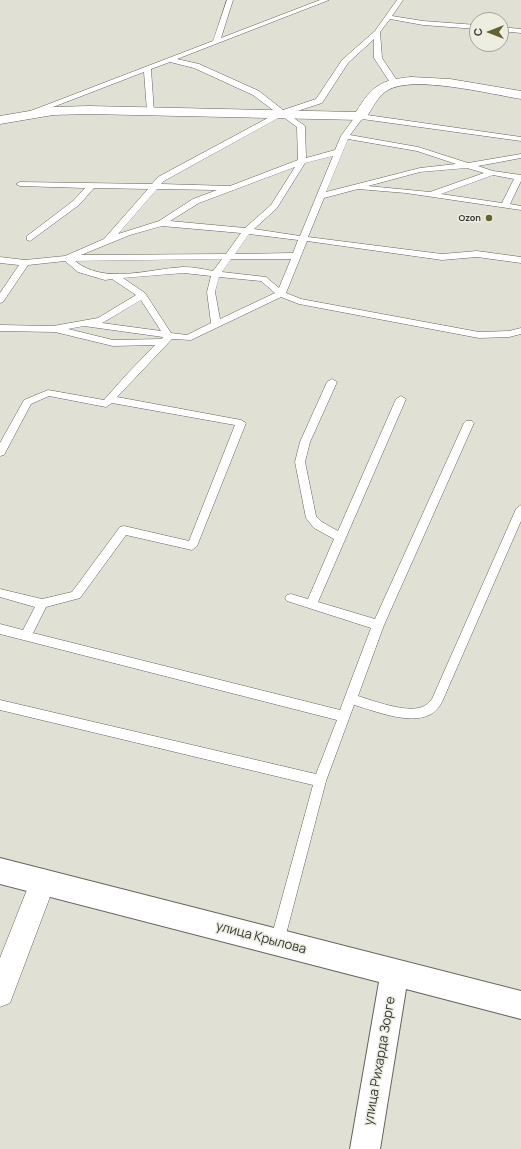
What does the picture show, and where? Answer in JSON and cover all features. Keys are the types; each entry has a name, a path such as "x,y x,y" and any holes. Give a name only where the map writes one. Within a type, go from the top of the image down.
{"street":[{"path":"0,120 24,115 89,110 282,113 360,116 382,88 394,82 414,81 435,82 521,95"},
{"name":"улица Крылова","path":"0,871 521,1006"},
{"path":"0,993 43,881"},
{"name":"улица Рихарда Зорге","path":"365,1149 395,973"}],"lane":[{"path":"216,42 230,0"},
{"path":"24,115 326,0"},
{"path":"106,242 161,178 282,113 318,101 346,62 376,32 400,0"},
{"path":"388,17 423,23 469,26"},
{"path":"509,30 521,31"},
{"path":"376,32 378,58 394,82"},
{"path":"170,60 196,66 256,93 301,126 302,161 274,206 247,232 216,274 211,292 216,325"},
{"path":"147,68 151,111"},
{"path":"0,328 53,329 113,343 188,338 281,294 345,136 360,116 521,139"},
{"path":"345,136 418,149 492,173 520,178 505,206"},
{"path":"67,258 127,233 162,224 196,201 302,161 338,152"},
{"path":"321,196 420,170 469,166 521,156"},
{"path":"430,194 492,173"},
{"path":"20,184 230,188"},
{"path":"30,238 76,203 92,186"},
{"path":"351,188 406,191 521,208"},
{"path":"162,224 304,238 442,257 477,254 521,260"},
{"path":"0,260 25,263 67,258 296,256"},
{"path":"67,258 80,270 105,277 184,270 263,279 281,294 299,301 479,335 509,334 521,331"},
{"path":"0,300 25,263"},
{"path":"115,277 142,295 167,339"},
{"path":"53,329 101,320 142,295"},
{"path":"83,323 167,339"},
{"path":"0,452 27,402 48,393 106,404 130,376 167,339"},
{"path":"332,382 305,442 300,462 311,518 318,525 340,537"},
{"path":"0,593 42,604 76,595 124,530 192,546 241,423 110,399"},
{"path":"312,604 340,537 402,399"},
{"path":"277,942 320,781 350,699 378,625 469,423"},
{"path":"350,699 408,714 419,714 430,710 436,702 521,509"},
{"path":"291,598 378,625"},
{"path":"26,636 42,604"},
{"path":"0,629 344,716"},
{"path":"0,705 320,781"}],"place":[{"name":"Ozon","path":"489,218"}]}
